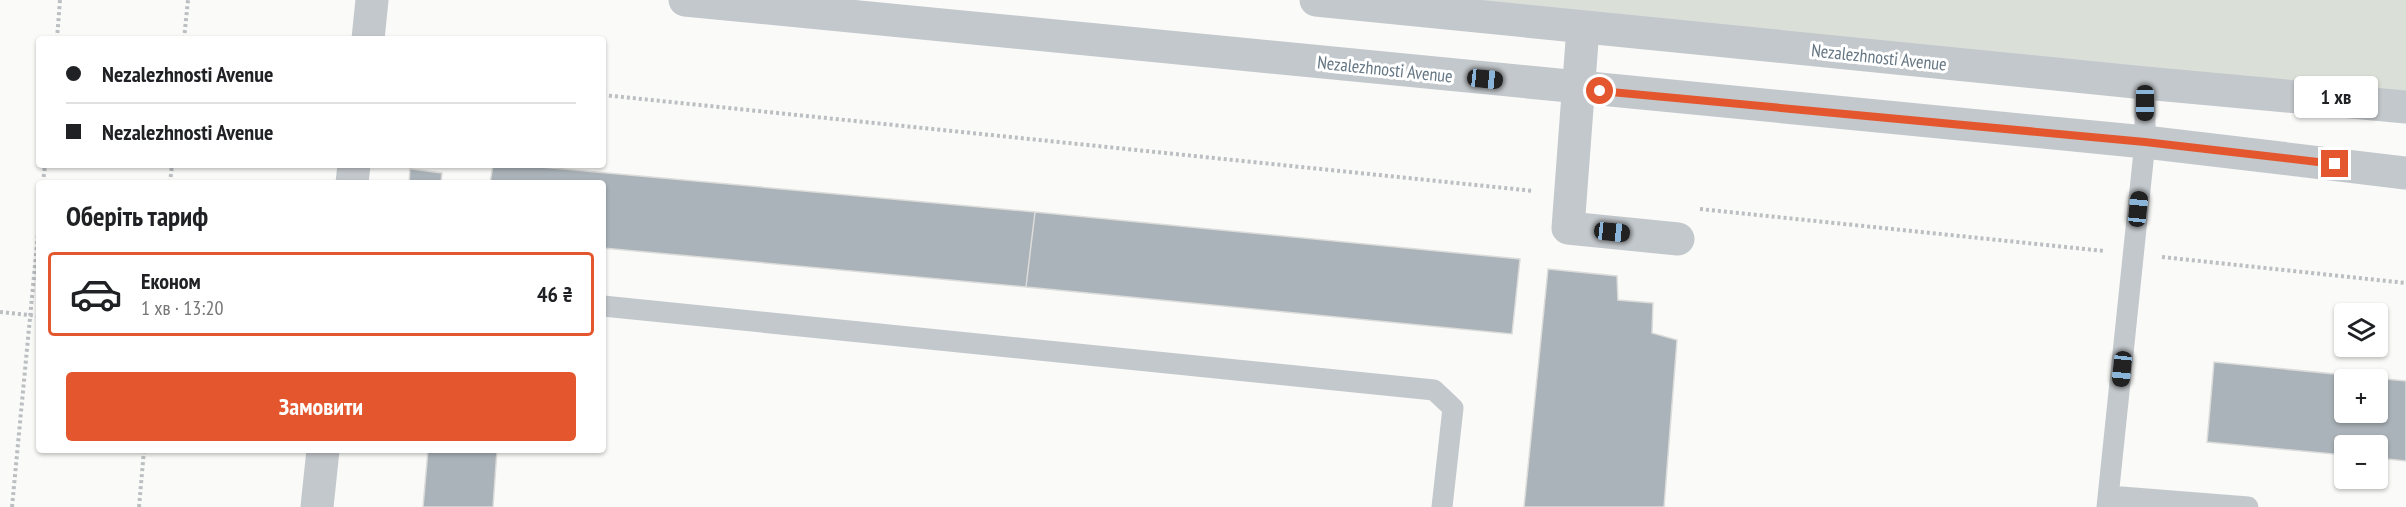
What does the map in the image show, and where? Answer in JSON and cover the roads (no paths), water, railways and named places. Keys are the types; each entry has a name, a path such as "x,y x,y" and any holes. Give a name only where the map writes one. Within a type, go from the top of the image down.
{"street":[{"path":"368,36 372,0"},
{"name":"Nezalezhnosti Avenue","path":"685,0 2145,142 2406,173"},
{"name":"Nezalezhnosti Avenue","path":"1316,0 2145,83 2406,106"},
{"path":"1583,28 1568,228 1678,239"},
{"path":"317,507 323,453"}],"lane":[{"path":"2145,83 2145,142 2108,502 2248,507"},
{"path":"606,306 1434,390 1453,408 1442,507"}]}
